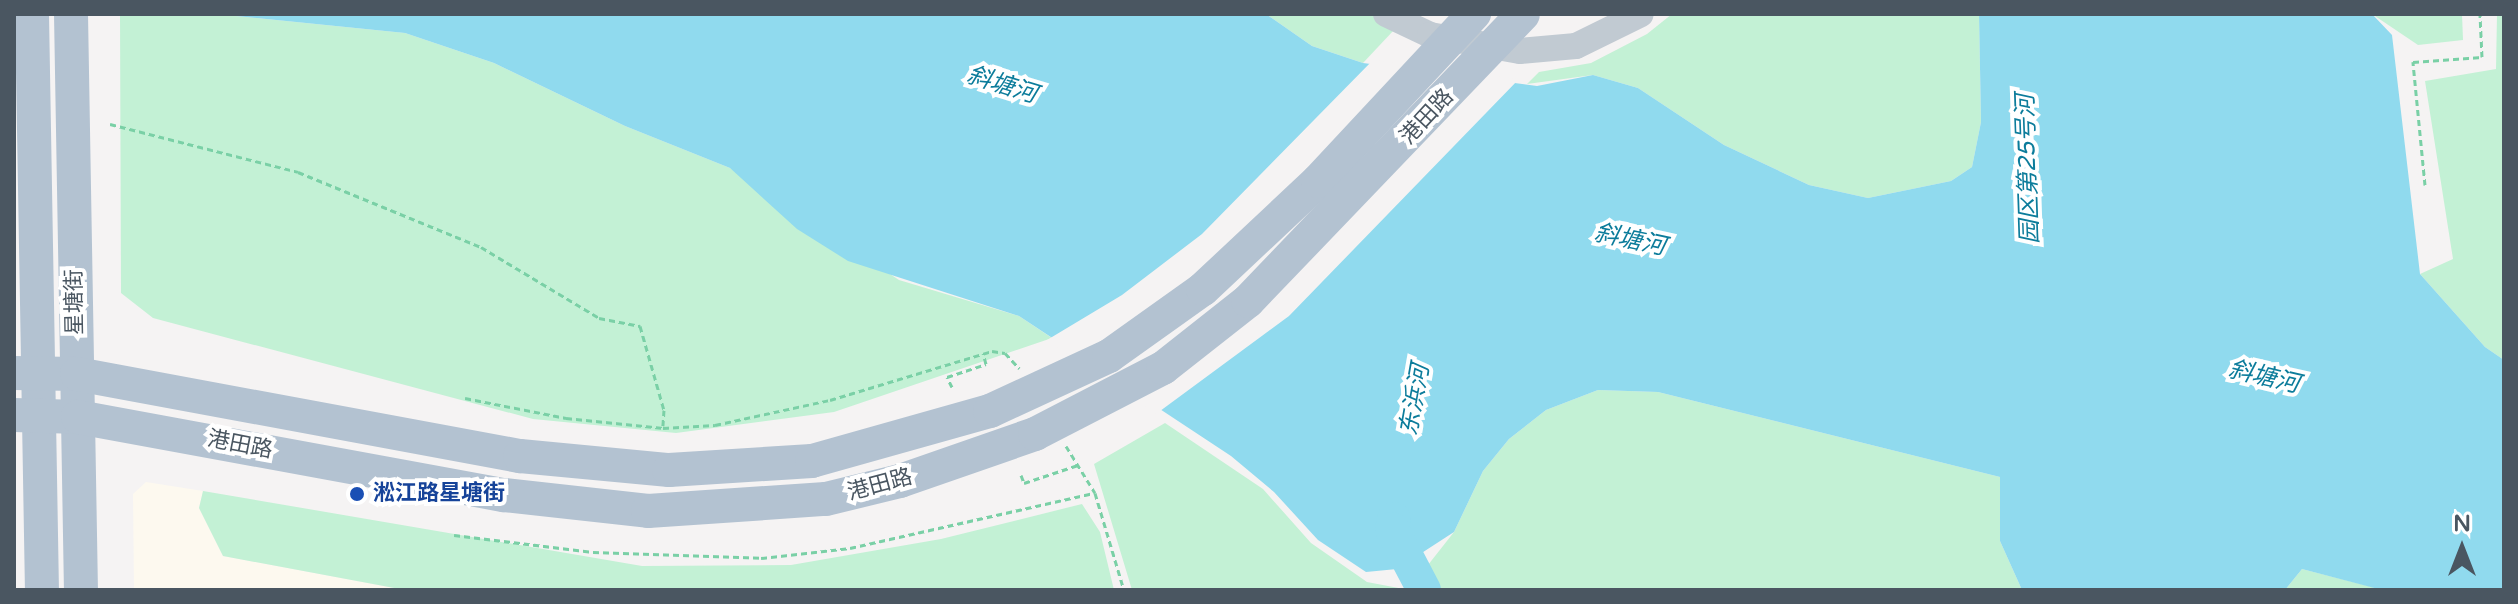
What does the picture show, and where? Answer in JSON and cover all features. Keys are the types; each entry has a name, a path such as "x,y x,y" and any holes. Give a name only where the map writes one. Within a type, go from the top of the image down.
{"main road":[{"name":"港田路","path":"27,373 77,374 520,456 669,470 812,461 990,411 1109,356 1203,289 1318,181 1474,14"},
{"name":"港田路","path":"27,414 78,417 504,495 648,511 826,499 900,481 1035,434 1163,368 1248,301 1523,14"},
{"name":"星塘街","path":"32,15 27,414 42,590"},
{"name":"星塘街","path":"72,18 81,590"}],"street":[{"path":"1386,14 1430,35 1520,51 1576,46 1641,14"}],"path":[{"path":"2425,185 2413,62 2482,57 2480,14"},
{"path":"110,124 298,172 481,247 599,318 640,326 664,410 663,428"},
{"path":"952,387 947,377 986,364 983,353"},
{"path":"1021,475 1024,483 1078,465"},
{"path":"454,535 593,552 761,558 850,548 1095,493"}],"shaded area":[{"path":"146,482 203,491 199,508 223,556 405,590 134,590 133,494"}],"green space":[{"path":"120,14 216,14 405,33 494,63 625,126 730,168 899,280 1019,316 1052,338 834,412 676,433 533,419 153,318 121,293"},
{"path":"1266,14 1409,14 1363,63 1312,46"},
{"path":"1672,14 1979,14 1981,122 1972,167 1951,181 1868,198 1809,185 1724,145 1638,88 1593,75 1527,84 1539,72 1591,63 1647,34"},
{"path":"2372,14 2462,14 2463,40 2418,45"},
{"path":"2497,14 2504,14 2504,360 2485,347 2420,274 2453,259 2425,81 2496,69"},
{"path":"1598,390 1658,392 2000,477 2000,541 2022,590 1440,590 1428,565 1454,532 1483,471 1509,439 1546,410"},
{"path":"1165,423 1263,489 1311,543 1367,582 1409,590 1132,590 1094,464"},
{"path":"203,491 642,566 791,565 941,539 1082,504 1100,532 1114,590 405,590 223,556 199,508"},
{"path":"2302,569 2384,590 2285,590"}],"water":[{"path":"216,14 1266,14 1312,46 1363,63 1537,86 1593,75 1638,88 1724,145 1809,185 1868,198 1951,181 1972,167 1981,122 1979,14 2372,14 2392,35 2420,274 2485,347 2504,360 2504,590 2382,590 2302,569 2285,590 2022,590 2000,541 2000,477 1658,392 1598,390 1546,410 1509,439 1483,471 1454,532 1397,569 1366,572 1318,540 1274,492 1231,456 1019,316 848,261 797,229 730,168 625,126 494,63 405,33"}],"pier":[{"path":"1373,60 1519,79 1289,316 1156,414 1047,340 1122,295 1202,234"}],"waterway":[{"name":"东浜河","path":"1394,519 1392,529 1424,590"}],"place":[{"name":"淞江路星塘街","path":"357,494"}],"water label":[{"name":"斜塘河","path":"1002,85"},
{"name":"园区第25号河","path":"2028,169"},
{"name":"斜塘河","path":"1630,240"},
{"name":"斜塘河","path":"2264,377"}]}
